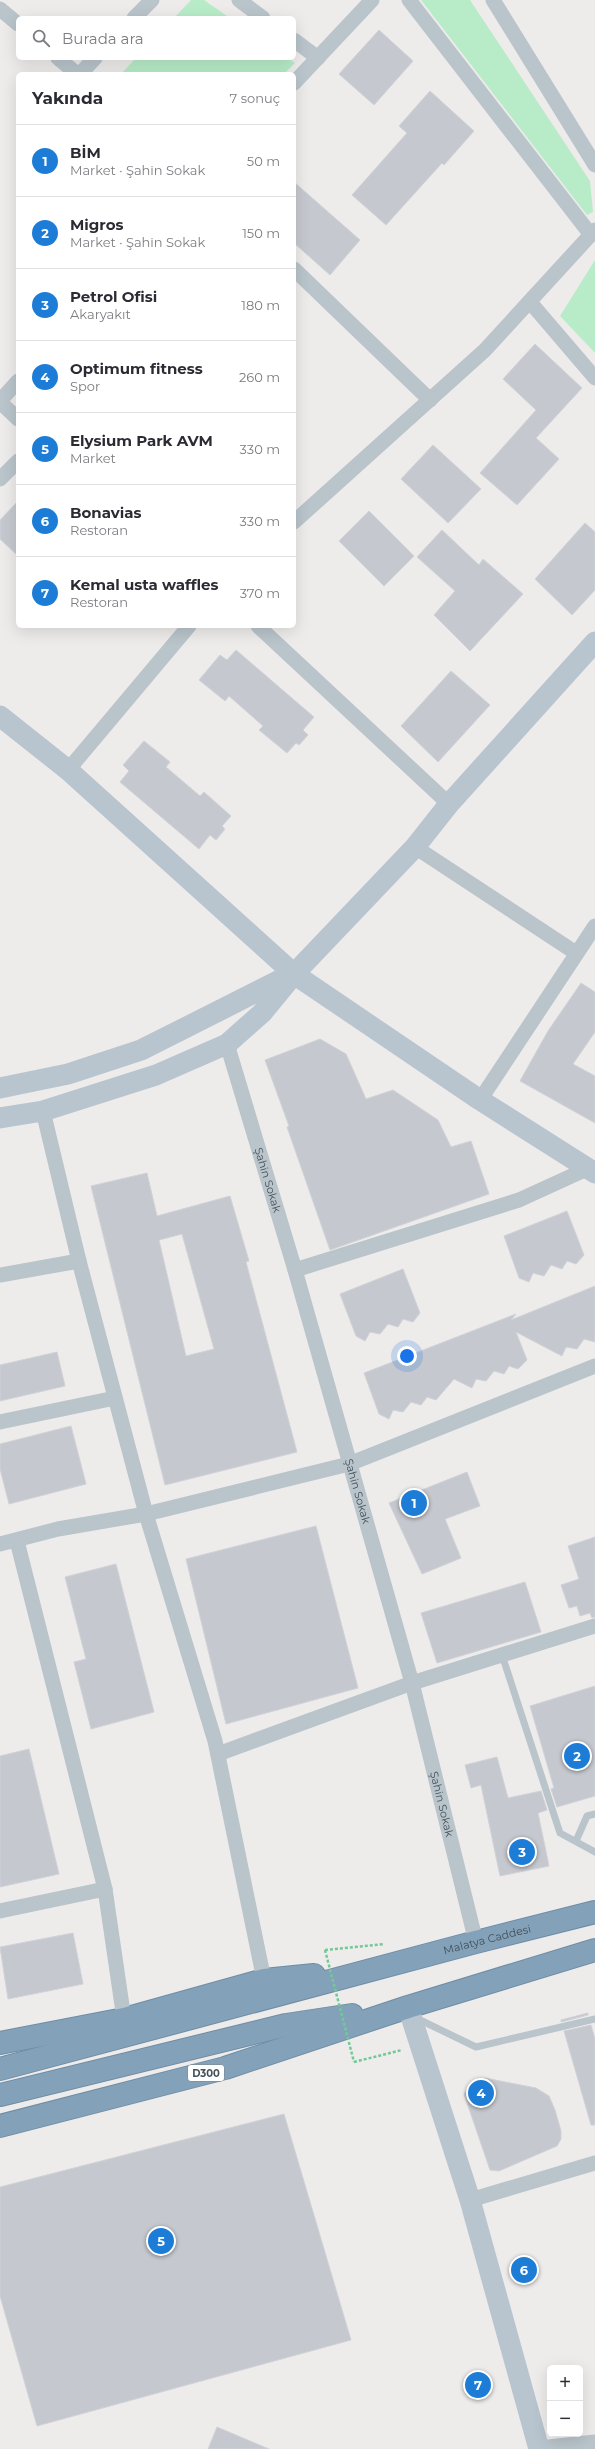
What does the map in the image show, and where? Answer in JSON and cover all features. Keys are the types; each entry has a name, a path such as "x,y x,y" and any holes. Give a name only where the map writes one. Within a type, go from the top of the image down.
{"highway":[{"name":"Malatya Caddesi","path":"379,1968 595,1912"},
{"name":"D300","path":"0,2126 225,2068 410,2011 595,1950"},
{"path":"0,2043 124,2020 264,1980 379,1968"},
{"path":"0,2069 379,1968"},
{"path":"0,2095 286,2025 410,2011"}],"street":[{"path":"136,16 152,0"},
{"path":"239,0 260,16"},
{"path":"296,82 372,0"},
{"path":"296,520 485,350 593,232 409,0"},
{"path":"494,0 595,165"},
{"path":"0,9 16,22"},
{"path":"296,42 318,58"},
{"path":"60,60 76,72"},
{"path":"80,72 93,60"},
{"path":"296,271 430,400"},
{"path":"530,302 595,378"},
{"path":"16,383 0,401 16,417"},
{"path":"0,479 16,462"},
{"path":"68,770 187,628"},
{"path":"260,628 449,804"},
{"path":"0,1118 44,1112 156,1075 227,1044 262,1013 294,974 415,846 449,804 595,642"},
{"path":"0,716 68,770 294,974 480,1100 592,1171"},
{"path":"415,846 576,953"},
{"path":"480,1100 595,926"},
{"path":"0,1085 68,1074 141,1050 294,974"},
{"name":"Şahin Sokak","path":"227,1044 295,1270 412,1683 476,1942"},
{"path":"44,1112 79,1261 146,1514 218,1754 264,1980"},
{"path":"295,1270 519,1200 592,1171"},
{"path":"0,1275 79,1261"},
{"path":"0,1544 58,1530 146,1514 349,1464 595,1366"},
{"path":"0,1422 115,1398"},
{"path":"17,1541 105,1889 124,2020"},
{"path":"218,1754 412,1683 595,1626"},
{"path":"0,1911 105,1889"},
{"path":"410,2011 422,2044 470,2200 539,2448 595,2442"},
{"path":"470,2200 595,2163"}],"lane":[{"path":"502,1655 560,1833 595,1852"},
{"path":"576,1841 587,1816 595,1814"},
{"path":"410,2011 476,2048 595,2018"}],"path":[{"path":"325,1950 354,2062 422,2044"}],"green space":[{"path":"191,0 204,0 227,16 176,16"},
{"path":"421,0 470,0 590,181 593,212 587,215"},
{"path":"134,60 291,60 295,63 286,72 123,72"},
{"path":"595,260 595,353 560,316"}],"building":[{"path":"379,30 413,61 374,105 339,74"},
{"path":"430,91 474,131 444,165 442,163 386,225 352,195 407,133 399,126"},
{"path":"296,184 360,240 330,275 296,245"},
{"path":"535,344 582,388 536,438 559,459 517,505 480,473 536,410 503,379"},
{"path":"433,445 481,489 448,523 401,479"},
{"path":"16,503 16,554 0,539 0,520"},
{"path":"369,511 414,556 384,586 339,541"},
{"path":"585,523 595,532 595,590 572,615 535,579"},
{"path":"442,530 479,565 483,559 523,594 470,651 434,615 455,591 417,557"},
{"path":"236,650 314,717 303,730 308,735 299,745 296,743 287,753 259,730 263,726 229,696 225,701 199,680 220,655 227,660"},
{"path":"451,671 490,705 438,762 401,726"},
{"path":"144,741 170,762 166,767 200,796 204,792 231,816 222,826 225,829 216,840 210,835 199,849 120,782 129,771 123,765"},
{"path":"581,983 595,992 595,1032 573,1064 595,1076 595,1123 520,1081 548,1031"},
{"path":"320,1039 346,1054 366,1099 393,1090 438,1120 451,1147 471,1141 489,1194 330,1250 287,1127 289,1126 265,1060"},
{"path":"147,1173 157,1216 230,1196 249,1261 246,1262 297,1452 165,1485 91,1186","holes":["182,1234 214,1349 186,1356 159,1240"]},
{"path":"567,1211 584,1255 576,1264 567,1261 562,1269 551,1265 544,1276 533,1273 529,1282 519,1278 504,1236"},
{"path":"403,1269 420,1313 413,1322 403,1319 398,1327 388,1324 380,1334 370,1332 365,1341 356,1336 340,1294"},
{"path":"595,1286 595,1342 584,1339 577,1349 566,1347 562,1356 516,1332 527,1360 518,1369 509,1366 504,1374 494,1371 486,1381 476,1379 472,1388 454,1379 436,1400 427,1397 421,1405 411,1402 403,1412 393,1410 389,1419 379,1414 364,1373 516,1314 511,1320"},
{"path":"57,1352 65,1386 0,1401 0,1365"},
{"path":"71,1426 86,1484 9,1504 0,1469 0,1444"},
{"path":"467,1472 480,1506 445,1519 461,1558 422,1574 389,1503"},
{"path":"316,1526 358,1688 226,1724 186,1559"},
{"path":"595,1537 595,1617 592,1618 590,1613 580,1616 577,1606 569,1608 561,1585 579,1579 568,1546"},
{"path":"116,1564 154,1712 91,1729 74,1662 86,1659 65,1577"},
{"path":"525,1582 541,1632 437,1663 421,1613"},
{"path":"595,1686 595,1796 557,1807 551,1789 554,1788 530,1706"},
{"path":"29,1749 59,1874 0,1887 0,1756"},
{"path":"497,1757 508,1798 541,1791 547,1810 538,1813 549,1866 500,1876 481,1785 471,1788 465,1765"},
{"path":"73,1933 83,1984 8,1999 0,1947"},
{"path":"588,2013 588,2015 561,2022 561,2020"},
{"path":"591,2025 595,2039 595,2125 591,2125 564,2031"},
{"path":"485,2078 536,2088 549,2096 561,2131 561,2139 557,2146 499,2171 490,2170 464,2094 468,2088"},
{"path":"284,2114 351,2340 37,2426 0,2296 0,2187"},
{"path":"217,2427 269,2449 208,2449"}],"place":[{"name":"BİM","path":"414,1503"},
{"name":"Migros","path":"577,1756"},
{"name":"Petrol Ofisi","path":"522,1852"},
{"name":"Optimum fitness","path":"481,2093"},
{"name":"Elysium Park AVM","path":"161,2241"},
{"name":"Bonavias","path":"524,2270"},
{"name":"Kemal usta waffles","path":"478,2385"}]}
